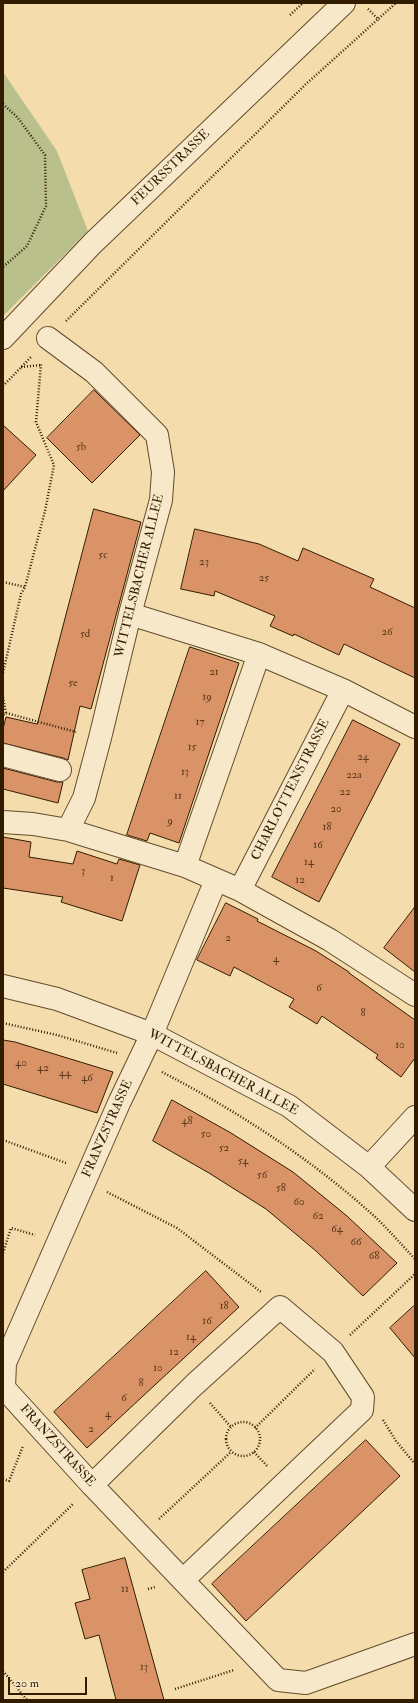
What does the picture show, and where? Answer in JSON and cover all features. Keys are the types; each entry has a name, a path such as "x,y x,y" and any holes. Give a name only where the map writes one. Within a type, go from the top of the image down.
{"street":[{"name":"FEURSSTRASSE","path":"3,338 93,243 344,3"},
{"name":"WITTELSBACHER ALLEE","path":"42,346 94,372 157,435 163,472 161,500 130,614 100,738 84,798 68,830"},
{"path":"130,614 259,654 343,690 415,728"},
{"path":"185,866 259,654"},
{"name":"CHARLOTTENSTRASSE","path":"240,890 343,690"},
{"path":"3,755 60,770"},
{"path":"3,822 33,824 68,830 185,866 240,890 330,940 415,995"},
{"path":"152,1034 216,880"},
{"name":"WITTELSBACHER ALLEE","path":"3,986 57,999 152,1034 289,1106 369,1167 415,1210"},
{"name":"FRANZSTRASSE","path":"152,1034 86,1177 5,1362 4,1388 92,1485 278,1680 306,1683 415,1644"},
{"path":"369,1167 415,1117"},
{"path":"92,1485 194,1385 280,1307 333,1352 363,1397 362,1410 183,1580"}],"path":[{"path":"290,15 303,3"},
{"path":"363,3 379,20"},
{"path":"3,386 305,84 379,20 396,3"},
{"path":"3,104 18,118 46,155 46,206 27,246 3,267"},
{"path":"3,673 21,594 25,587 45,511 54,465 36,422 42,365 42,346"},
{"path":"3,582 25,587"},
{"path":"3,697 5,714 100,738"},
{"path":"3,1023 57,1035 140,1060 188,1085 255,1125 306,1160 373,1215 415,1259"},
{"path":"3,1140 41,1153 177,1228 280,1307"},
{"path":"3,1253 11,1228 58,1241"},
{"path":"194,1385 231,1427"},
{"path":"363,1397 380,1414 396,1441 415,1464"},
{"path":"3,1479 9,1481 33,1420"},
{"path":"240,1422 248,1423 256,1428 259,1434 258,1447 248,1455 242,1456 231,1452 225,1440 226,1433 231,1427 240,1422"},
{"path":"141,1536 231,1452"},
{"path":"3,1572 92,1485"},
{"path":"175,1689 261,1661"},
{"path":"3,1671 27,1700"}],"green space":[{"path":"3,72 57,151 88,231 3,316"}],"building":[{"path":"94,390 140,435 92,483 47,438"},
{"path":"3,425 36,455 3,491"},
{"path":"94,509 141,522 91,709 80,706 68,760 3,743 3,729 6,717 37,724"},
{"path":"195,529 259,544 298,561 303,548 374,579 370,587 415,608 415,678 344,644 339,655 294,634 293,636 270,626 275,616 215,591 214,596 181,589"},
{"path":"190,647 239,663 179,843 150,833 147,841 127,835"},
{"path":"353,720 400,744 319,902 272,877"},
{"path":"3,768 57,782 63,782 58,803 3,789"},
{"path":"3,837 31,842 29,857 73,864 77,851 117,864 119,859 140,865 122,921 61,902 63,897 3,888"},
{"path":"226,903 258,919 257,921 316,951 349,972 415,1020 415,1058 401,1077 376,1058 378,1055 322,1016 317,1024 289,1007 294,999 234,967 230,976 197,960"},
{"path":"415,907 415,972 384,948"},
{"path":"3,1040 15,1042 113,1072 97,1113 3,1084"},
{"path":"172,1100 231,1133 293,1172 347,1216 397,1263 363,1296 316,1251 266,1209 209,1173 153,1141"},
{"path":"206,1271 239,1307 87,1448 54,1412"},
{"path":"415,1305 415,1358 390,1328"},
{"path":"366,1440 400,1476 246,1621 212,1584"},
{"path":"125,1558 164,1700 116,1700 99,1635 85,1639 75,1603 90,1599 82,1570"}]}
